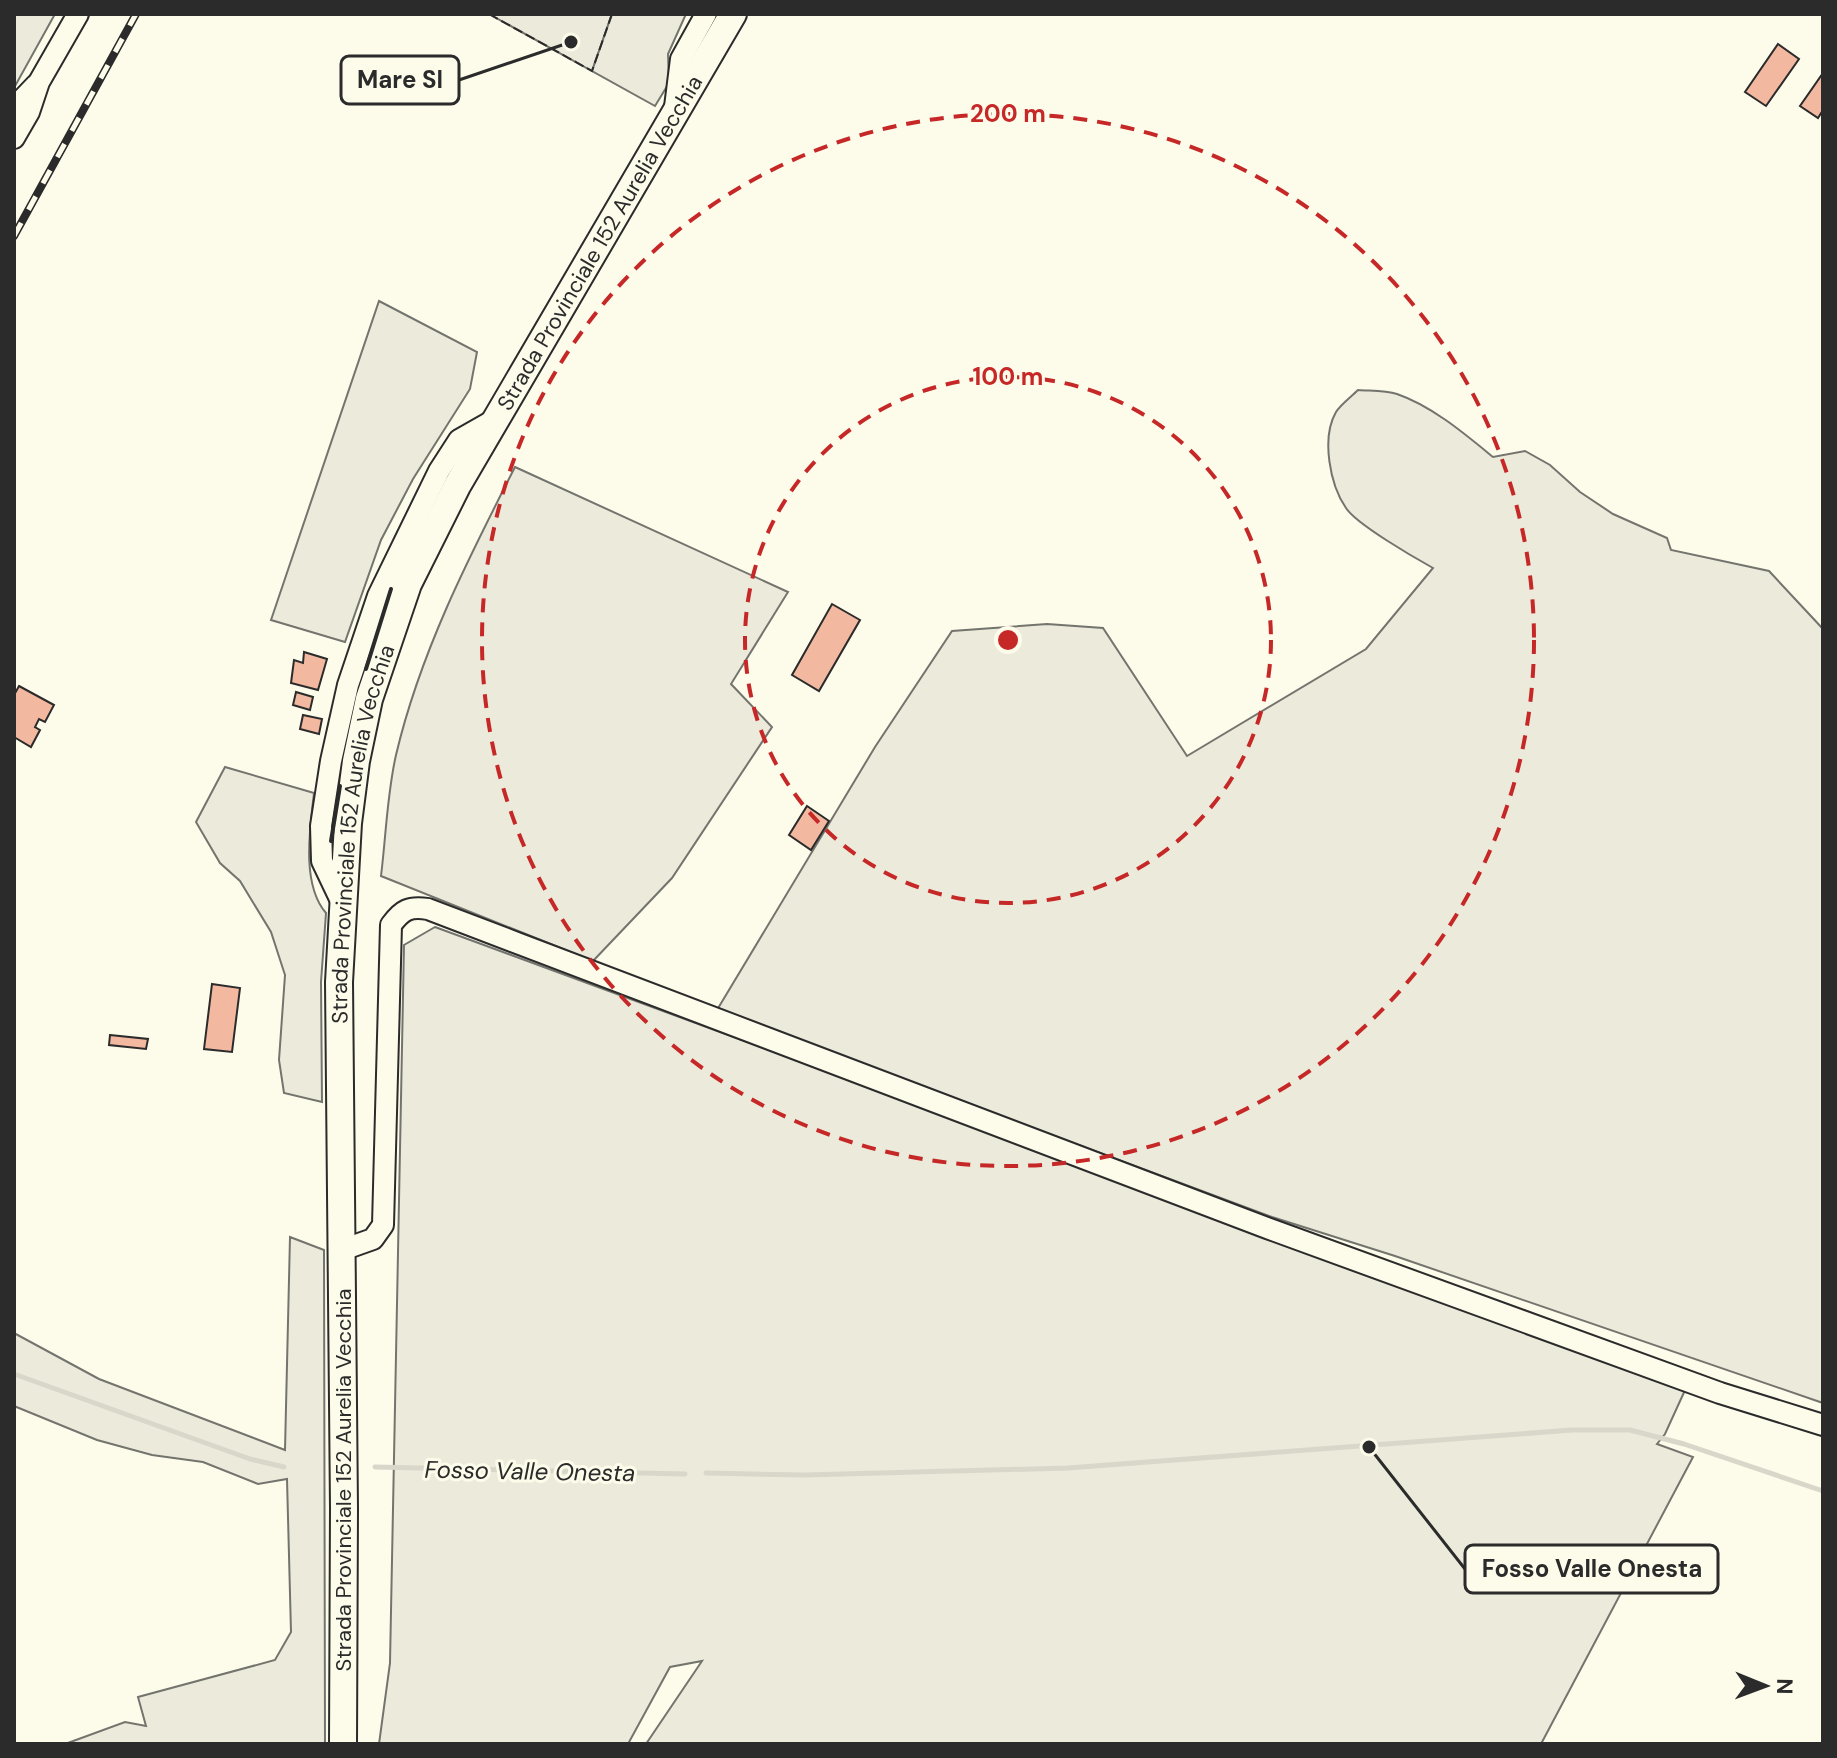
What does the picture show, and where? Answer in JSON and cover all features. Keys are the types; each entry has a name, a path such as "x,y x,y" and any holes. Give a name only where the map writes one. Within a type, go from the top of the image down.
{"main road":[{"name":"Strada Provinciale 152 Aurelia Vecchia","path":"343,1744 339,982 348,823 356,761 369,699 408,584 457,486 733,14"}],"street":[{"path":"14,138 29,112 39,82 78,14"},
{"path":"673,121 681,59 706,14"},
{"path":"14,108 39,82"},
{"path":"342,1250 373,1239 383,1225 391,925 402,911 415,907 428,909 1281,1234 1720,1393 1823,1425"}],"shaded area":[{"path":"14,14 55,14 14,88"},
{"path":"489,14 612,14 592,71"},
{"path":"612,14 686,14 668,54 669,83 655,106 592,71"},
{"path":"379,301 477,352 470,389 413,479 381,540 345,642 271,620"},
{"path":"1358,390 1388,392 1410,399 1448,421 1493,457 1525,451 1550,465 1580,492 1613,514 1667,538 1671,550 1769,571 1823,629 1823,1403 1272,1217 717,1010 875,747 952,631 1047,624 1103,628 1187,756 1366,649 1433,568 1361,523 1340,498 1329,461 1331,423 1343,403"},
{"path":"515,467 788,592 731,684 772,727 672,878 593,961 381,876 393,770 418,680 463,572"},
{"path":"225,767 314,793 309,839 310,872 318,901 326,913 321,982 322,1102 284,1093 279,1060 285,975 271,932 240,881 220,863 196,822"},
{"path":"435,927 1686,1388 1665,1434 1657,1444 1693,1457 1541,1744 646,1744 702,1661 670,1667 628,1744 379,1744 390,1663 404,945"},
{"path":"290,1237 324,1250 325,1744 65,1744 125,1722 146,1726 138,1697 275,1660 291,1632 287,1479 258,1484 203,1462 152,1455 97,1440 14,1406 14,1333 99,1379 285,1450"}],"building":[{"path":"1778,44 1799,59 1766,106 1745,92"},
{"path":"1823,73 1823,110 1818,118 1800,106"},
{"path":"832,604 860,620 819,691 792,675"},
{"path":"304,652 327,659 318,690 291,683 294,660 303,663"},
{"path":"19,686 54,705 45,722 39,719 35,727 40,730 31,747 14,737 14,695"},
{"path":"296,692 313,697 310,710 293,705"},
{"path":"303,715 322,719 319,734 300,729"},
{"path":"807,806 829,821 811,850 789,835"},
{"path":"212,984 240,988 232,1052 204,1049"},
{"path":"110,1035 148,1039 146,1049 109,1045"}],"waterway":[{"name":"Fosso Valle Onesta","path":"14,1374 250,1459 284,1467"},
{"name":"Fosso Valle Onesta","path":"706,1473 805,1475 1068,1468 1572,1430 1630,1430 1684,1444 1823,1491"},
{"name":"Fosso Valle Onesta","path":"375,1467 685,1474"}],"railway":[{"path":"14,236 136,14"}],"fence":[{"path":"489,14 592,71 612,14"}],"wall":[{"path":"366,669 391,589"},
{"path":"331,841 340,786"}],"place":[{"name":"Mare SI","path":"571,42"},
{"name":"Fosso Valle Onesta","path":"1369,1447"}]}
